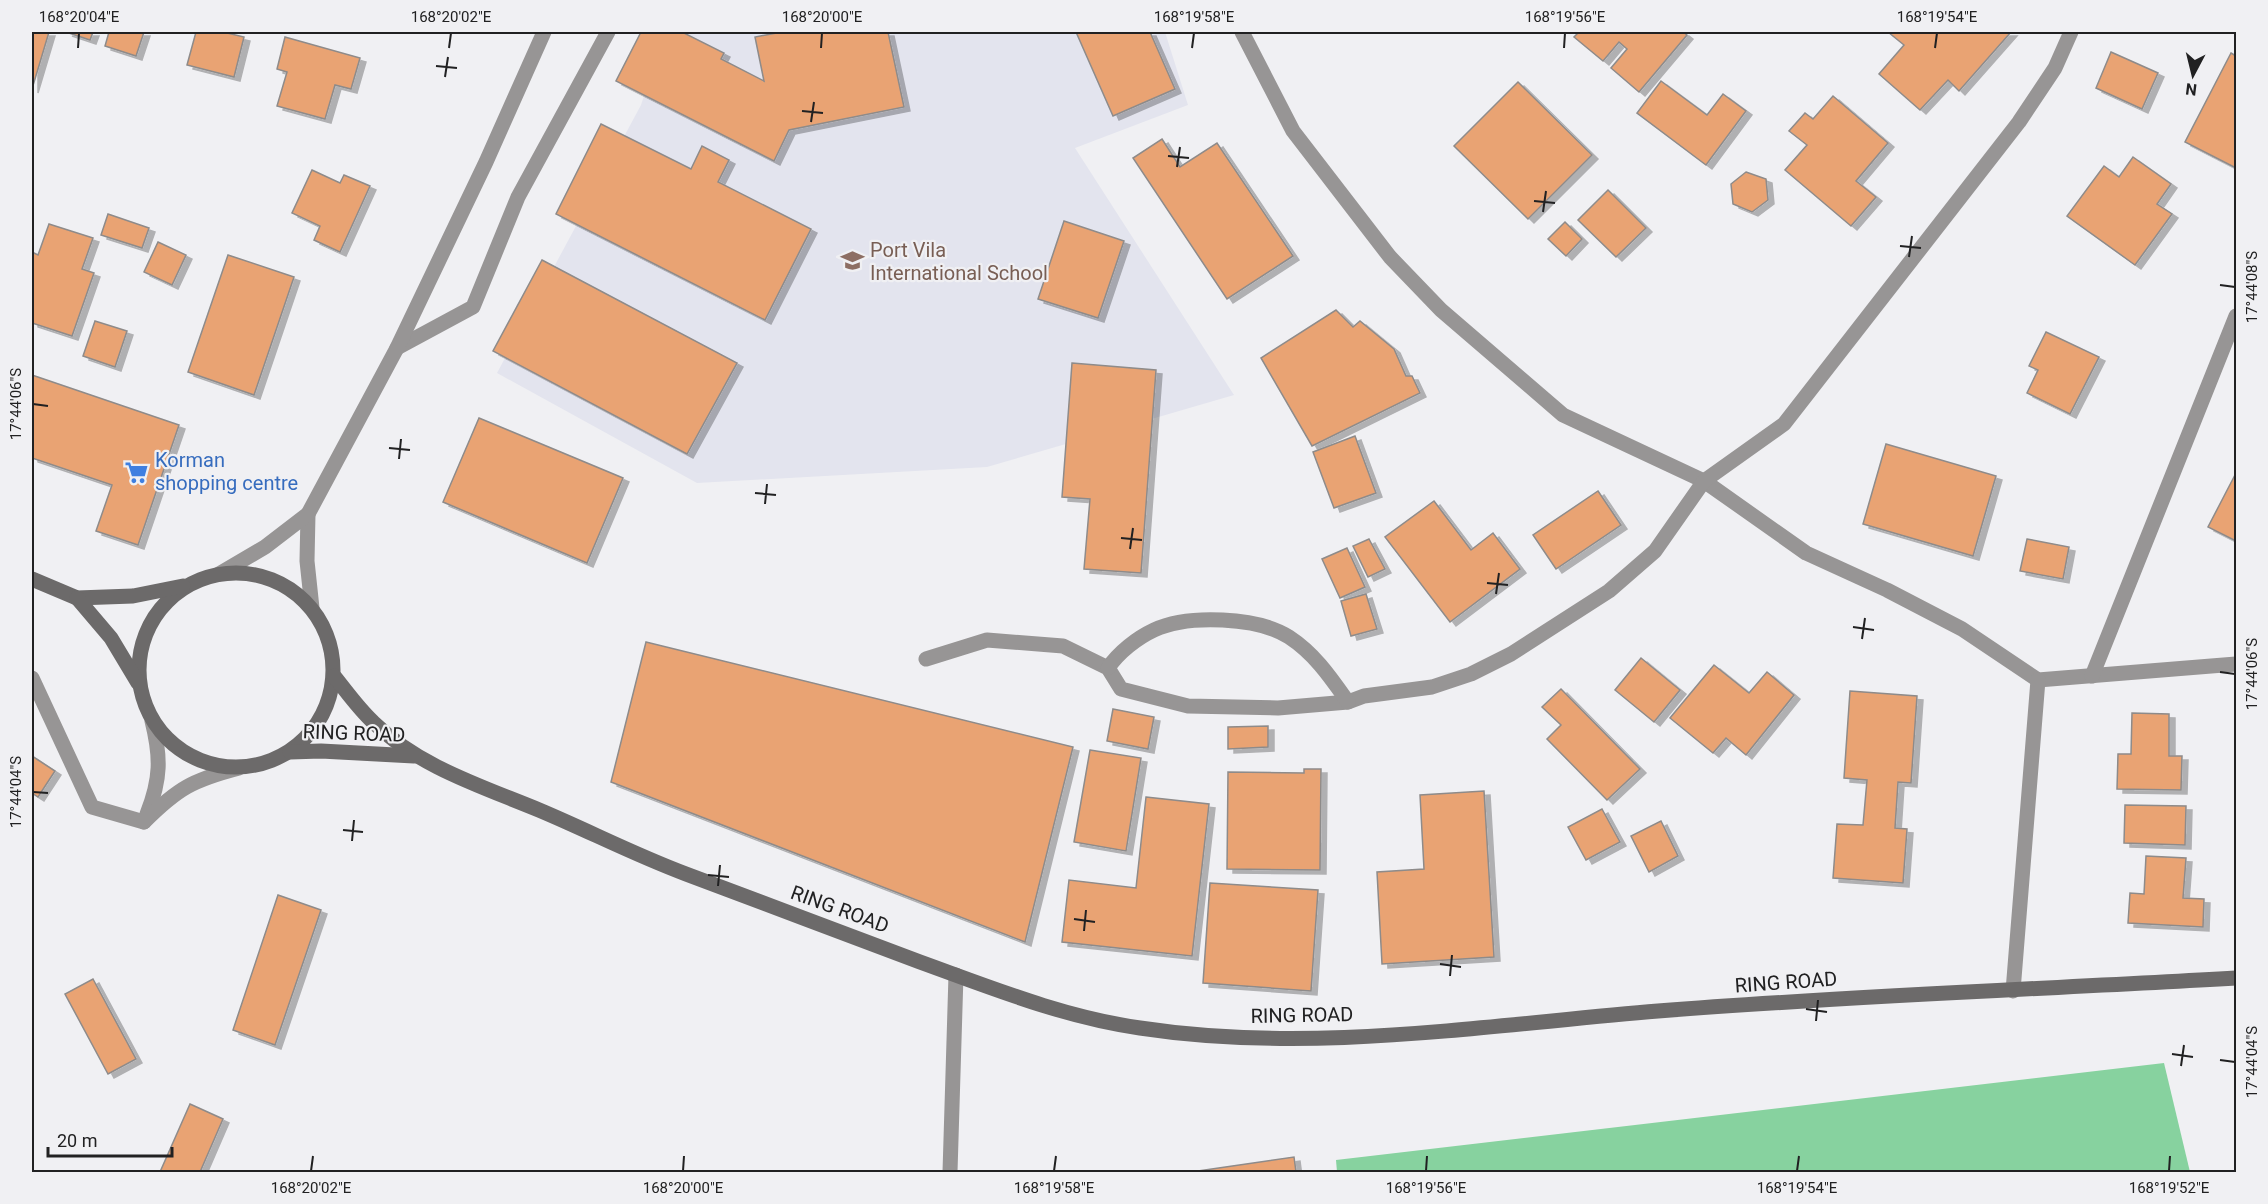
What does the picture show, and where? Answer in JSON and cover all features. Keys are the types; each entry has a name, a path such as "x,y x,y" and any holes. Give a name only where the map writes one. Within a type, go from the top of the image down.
{"main road":[{"path":"32,579 77,598 133,596 187,585 219,574 253,574 286,586 312,608 330,640 334,676 328,706 312,732 290,752 266,764 240,768 214,765 189,756 168,741 152,721 139,685 139,656 147,627 164,604 187,585"},
{"path":"77,598 111,638 139,685"},
{"name":"RING ROAD","path":"334,676 372,721 417,757 472,784 541,811 635,855 1011,996 1094,1020 1143,1029 1230,1037 1332,1037 1431,1032 1663,1011 1860,998 2236,978"},
{"name":"RING ROAD","path":"290,752 332,751 417,757"}],"street":[{"path":"219,574 265,547 308,514 398,348 486,162 544,32"},
{"path":"398,348 473,307 518,197 608,32"},
{"path":"1242,32 1293,131 1390,256 1440,310 1563,415 1704,481 1806,553 1887,590 1962,629 2038,680 2236,664"},
{"path":"926,659 987,640 1063,646 1108,668 1121,689 1188,706 1278,708 1348,702 1364,696 1432,687 1471,674 1511,654 1609,591 1655,551 1704,481 1784,424 2019,122 2055,68 2071,32"},
{"path":"2092,676 2236,316"},
{"path":"308,514 307,561 312,608"},
{"path":"1108,668 1137,639 1157,628 1213,620 1238,620 1269,627 1289,637 1310,653 1348,702"},
{"path":"32,678 92,807 144,822"},
{"path":"2013,991 2038,680"},
{"path":"144,822 156,791 159,768 158,744 152,721"},
{"path":"144,822 169,797 191,783 240,768"},
{"path":"950,1173 956,975"}],"shaded area":[{"name":"Port Vila International School","path":"665,32 1165,32 1188,105 1075,148 1234,395 987,467 697,483 497,373 641,105"}],"green space":[{"path":"2164,1063 2190,1172 1337,1172 1336,1160"}],"building":[{"path":"32,32 49,32 32,89"},
{"path":"66,32 93,32 90,40"},
{"path":"109,32 144,32 136,56 105,46"},
{"path":"196,32 223,32 244,37 234,77 187,65"},
{"path":"641,32 682,32 724,53 721,59 764,81 755,37 782,32 888,32 904,107 789,130 774,161 616,81"},
{"path":"1076,32 1150,32 1175,89 1113,116"},
{"path":"1579,32 1683,32 1687,35 1639,92 1611,68 1627,49 1619,42 1603,61 1574,37"},
{"path":"1888,32 2011,32 1959,91 1948,80 1920,110 1879,74 1904,45"},
{"path":"285,37 360,58 351,89 335,85 325,119 277,106 287,72 277,69"},
{"path":"2111,52 2158,73 2142,109 2096,88"},
{"path":"2231,53 2236,56 2236,168 2185,142"},
{"path":"1661,81 1707,115 1723,94 1746,111 1706,165 1637,113"},
{"path":"1518,82 1592,155 1528,219 1454,146"},
{"path":"1833,96 1888,143 1856,181 1876,197 1851,226 1785,170 1807,145 1789,131 1805,113 1813,119"},
{"path":"601,124 691,169 702,146 729,160 718,182 811,229 765,320 556,214"},
{"path":"1162,139 1180,167 1217,143 1293,256 1227,299 1133,158"},
{"path":"2133,157 2171,184 2157,204 2172,214 2135,265 2067,216 2104,166 2119,177"},
{"path":"312,170 340,183 344,175 370,186 340,252 314,240 320,226 292,213"},
{"path":"1746,172 1766,179 1768,200 1752,212 1733,204 1731,184"},
{"path":"1608,190 1646,228 1616,257 1578,220"},
{"path":"108,214 149,228 142,248 101,235"},
{"path":"1064,221 1124,241 1098,318 1038,299"},
{"path":"1565,222 1582,239 1566,256 1548,239"},
{"path":"49,224 93,238 82,269 94,273 72,336 32,323 32,252 38,255"},
{"path":"158,242 186,255 172,285 144,272"},
{"path":"228,255 294,277 254,395 188,372"},
{"path":"542,260 737,363 687,454 493,351"},
{"path":"1336,310 1353,327 1360,321 1394,349 1406,376 1412,376 1420,393 1312,446 1261,358"},
{"path":"95,321 127,331 115,367 83,356"},
{"path":"2046,332 2099,357 2070,414 2027,393 2038,370 2029,366"},
{"path":"1072,363 1156,370 1141,573 1084,569 1090,499 1062,497"},
{"path":"32,375 179,425 138,545 96,531 112,485 32,458"},
{"path":"479,418 623,478 587,563 443,502"},
{"path":"1355,436 1376,493 1334,508 1313,452"},
{"path":"1886,444 1996,476 1973,556 1863,524"},
{"path":"2236,473 2236,541 2208,527"},
{"path":"1598,491 1621,525 1556,569 1533,535"},
{"path":"1434,501 1471,550 1493,533 1520,569 1450,622 1385,537"},
{"path":"1369,539 1385,569 1368,577 1353,546"},
{"path":"2027,539 2069,547 2063,579 2020,571"},
{"path":"1347,548 1365,587 1340,598 1322,559"},
{"path":"1366,594 1377,629 1351,636 1341,601"},
{"path":"646,642 1073,747 1025,942 611,782"},
{"path":"1641,658 1680,690 1654,722 1615,690"},
{"path":"1714,665 1749,693 1767,672 1794,695 1746,755 1726,738 1713,753 1670,718"},
{"path":"1561,689 1640,769 1607,800 1547,739 1561,725 1542,707"},
{"path":"1850,691 1917,696 1911,783 1898,782 1895,828 1907,829 1903,883 1833,878 1837,824 1863,825 1867,780 1844,778"},
{"path":"1113,709 1154,717 1148,749 1107,741"},
{"path":"2132,713 2169,714 2169,756 2182,756 2181,790 2117,789 2118,754 2131,754"},
{"path":"1268,726 1268,747 1228,749 1228,727"},
{"path":"1090,750 1141,758 1126,851 1074,842"},
{"path":"32,756 55,771 38,797 32,793"},
{"path":"1304,769 1321,769 1320,870 1227,869 1228,772 1304,773"},
{"path":"1484,791 1494,957 1382,964 1377,872 1424,869 1420,795"},
{"path":"1146,797 1209,804 1192,956 1062,942 1069,880 1136,888"},
{"path":"2125,805 2186,806 2185,845 2124,843"},
{"path":"1602,809 1620,842 1586,860 1568,827"},
{"path":"1661,821 1678,856 1649,872 1631,836"},
{"path":"2146,856 2186,858 2183,898 2204,899 2203,927 2128,923 2130,893 2144,894"},
{"path":"1210,883 1318,890 1311,991 1203,983"},
{"path":"278,895 321,910 275,1045 233,1030"},
{"path":"93,979 136,1059 108,1074 65,994"},
{"path":"190,1104 223,1119 200,1172 160,1172"},
{"path":"1294,1157 1296,1172 1191,1172"}],"place":[{"name":"Port Vila International School","path":"852,261"},
{"name":"Korman shopping centre","path":"137,472"}]}
